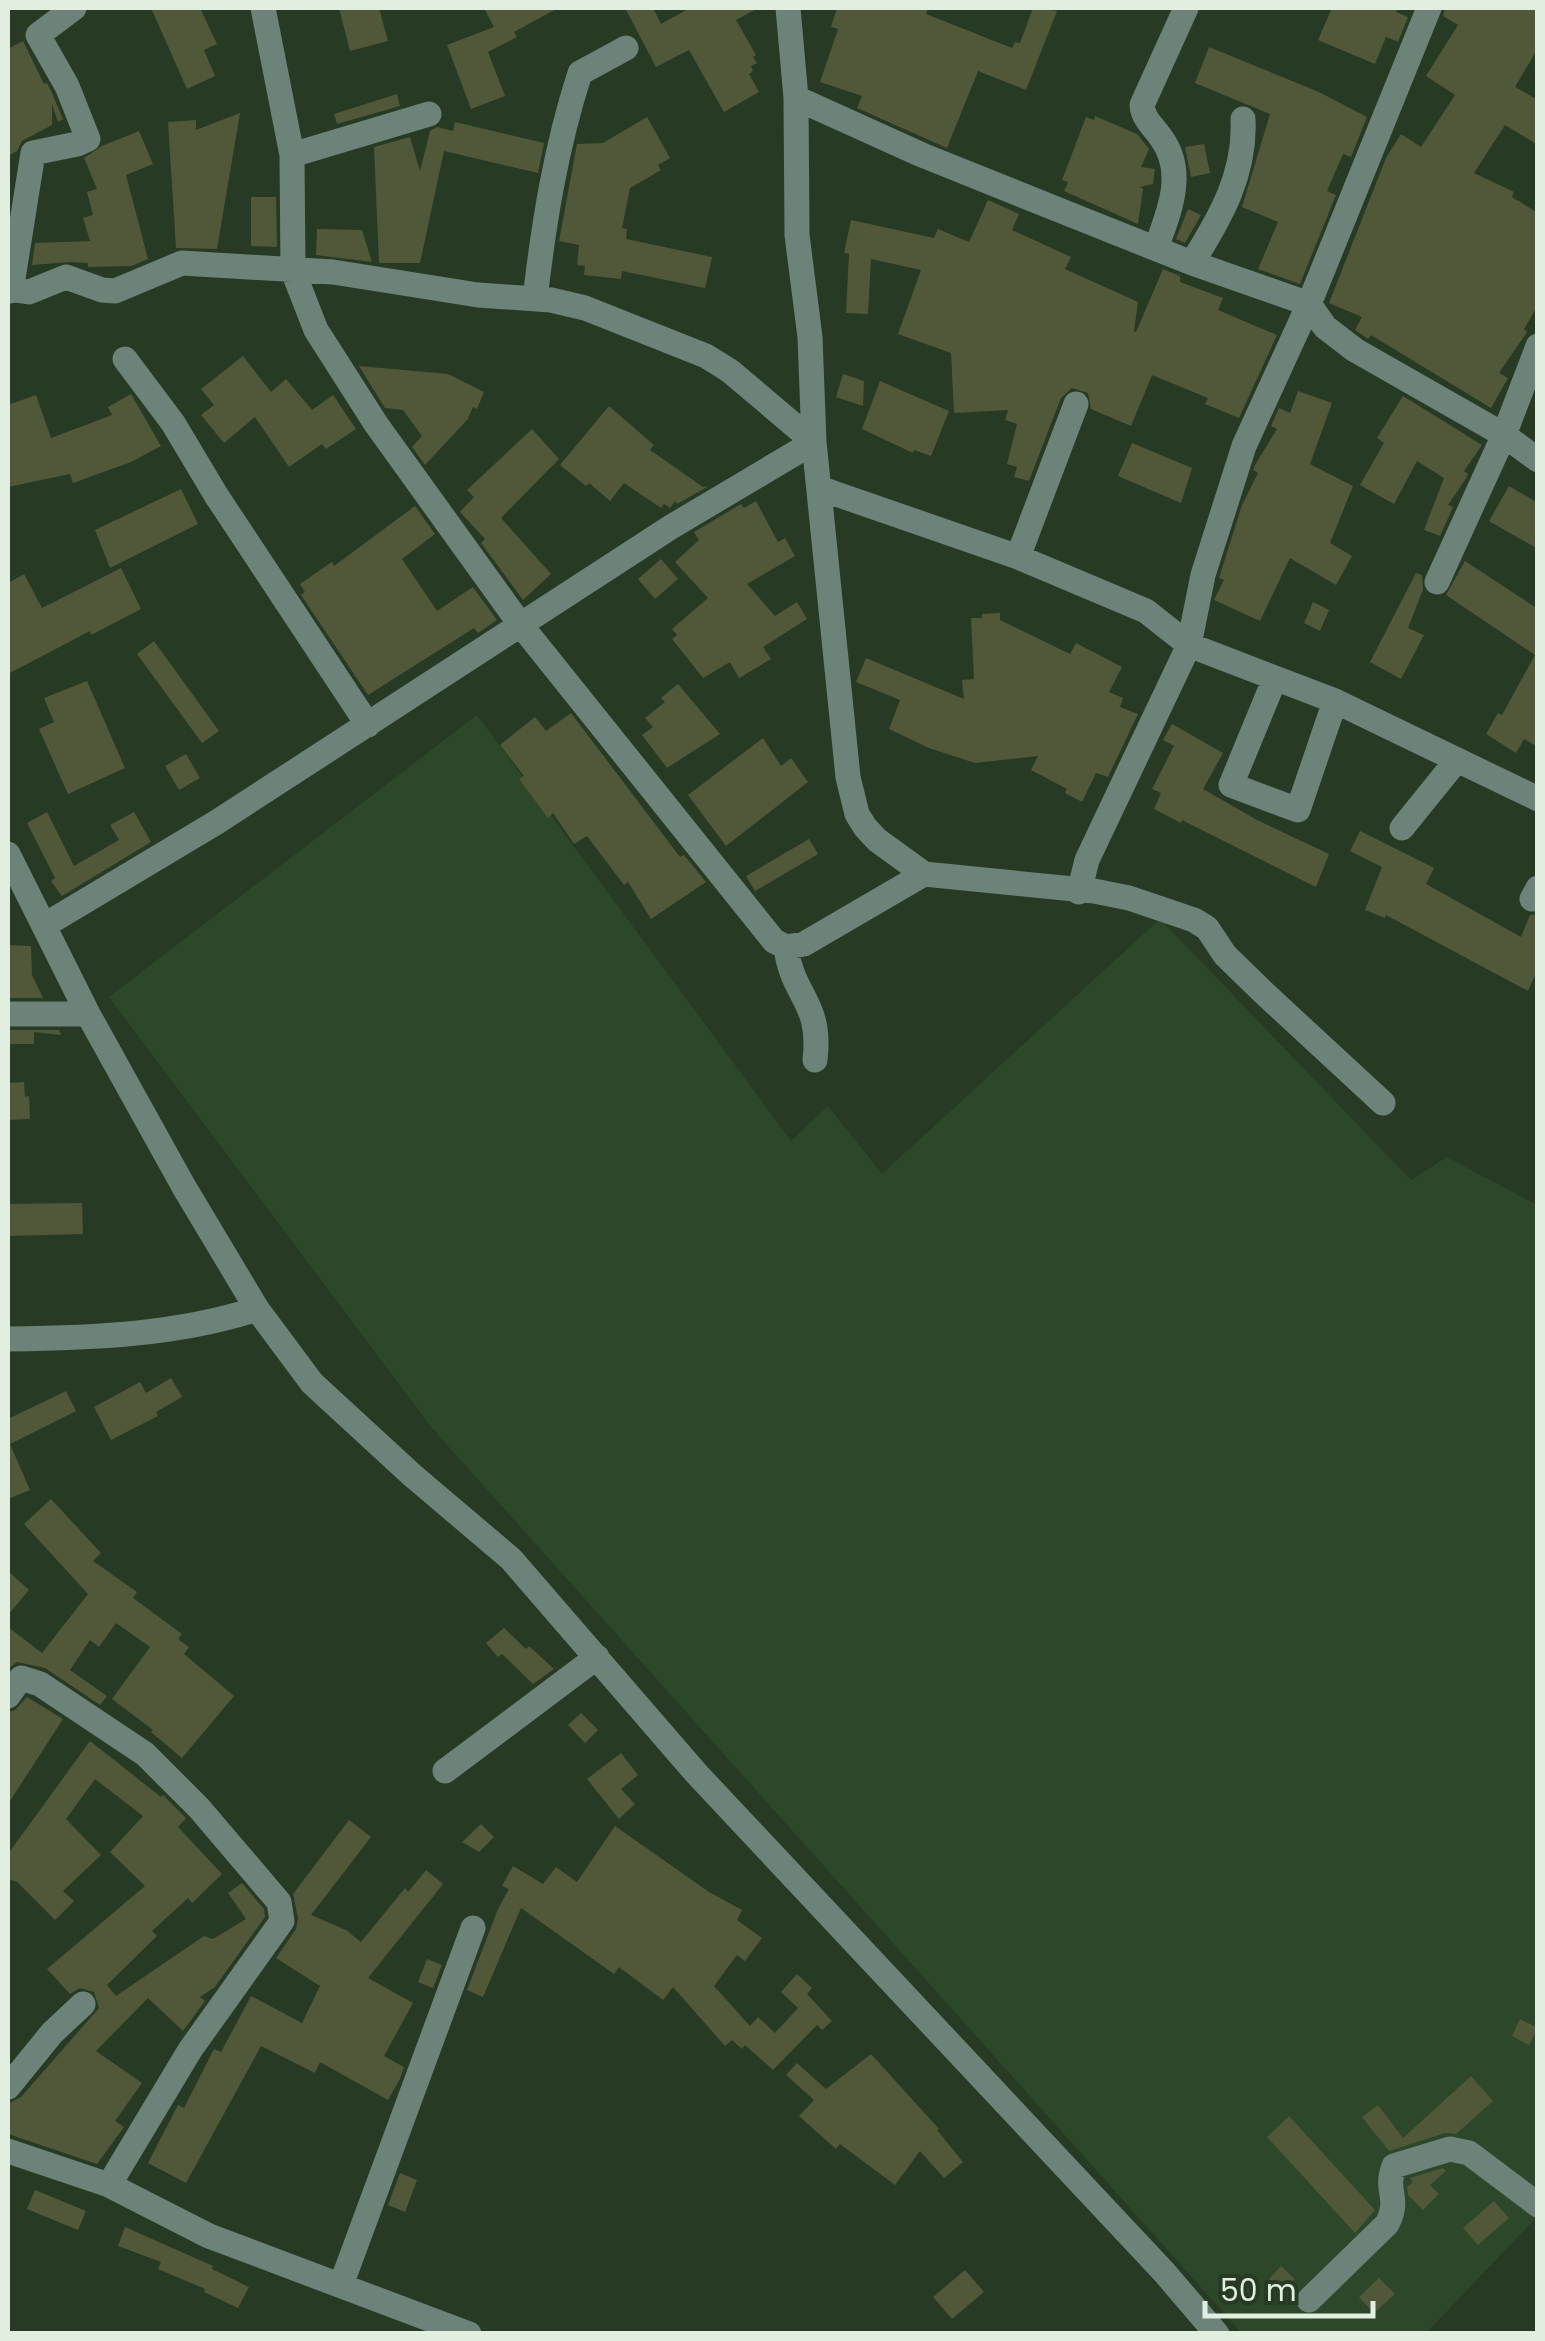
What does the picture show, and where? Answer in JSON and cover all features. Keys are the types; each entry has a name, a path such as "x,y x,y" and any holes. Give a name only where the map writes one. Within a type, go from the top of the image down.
{"street":[{"path":"74,8 38,35 67,86 88,139 33,153 9,290 29,292 66,277 115,291 182,263 332,272 478,296 535,299 585,308 706,356 730,371 814,442"},
{"path":"263,8 292,154 293,271 316,330 376,424 520,624 774,941 786,947 812,939 924,874"},
{"path":"788,8 796,98 797,235 810,337 814,442 848,777 857,814 877,840 924,874 1094,891 1175,912 1206,928 1238,968 1384,1103"},
{"path":"1156,248 1172,204 1173,154 1143,116 1142,105 1186,8"},
{"path":"1079,892 1087,860 1189,645 1203,576 1244,446 1309,304 1429,8"},
{"path":"535,299 548,194 580,72 626,48"},
{"path":"796,98 922,154 1192,263 1309,304 1325,327 1355,350 1504,435 1538,460"},
{"path":"292,154 429,114"},
{"path":"1192,263 1215,226 1241,166 1243,119"},
{"path":"1436,582 1504,435 1538,346"},
{"path":"125,359 173,423 368,725"},
{"path":"1018,558 1076,404"},
{"path":"45,925 217,822 672,527 814,442"},
{"path":"819,488 1018,558 1146,612 1189,645 1335,701 1538,799"},
{"path":"1276,678 1231,785 1298,810 1335,701"},
{"path":"1402,828 1457,760"},
{"path":"8,854 88,1014 184,1187 257,1309 312,1383 412,1475 511,1558 696,1774 1124,2229 1217,2334"},
{"path":"786,947 788,968 816,1021 815,1060"},
{"path":"8,1014 88,1014"},
{"path":"8,1339 165,1331 224,1320 257,1309"},
{"path":"445,1771 597,1657"},
{"path":"8,1696 20,1678 40,1684 145,1754 199,1808 278,1902 282,1914 282,1921 190,2050 109,2184"},
{"path":"341,2285 472,1928"},
{"path":"8,2087 52,2033 83,2004"},
{"path":"1308,2300 1387,2224 1395,2208 1389,2179 1394,2166 1450,2149 1469,2153 1538,2205"},
{"path":"8,2151 109,2184 209,2236 469,2334"}],"shaded area":[{"path":"477,715 791,1141 828,1106 882,1174 1160,919 1411,1180 1447,1157 1537,1205 1537,2217 1426,2333 1242,2333 432,1428 109,997"}],"building":[{"path":"151,8 200,8 217,44 204,50 215,76 187,89"},
{"path":"339,8 379,8 388,41 350,51"},
{"path":"484,8 558,8 514,32 517,37 488,52 505,96 471,109 447,45 494,27"},
{"path":"625,8 653,8 661,24 690,8 758,8 736,20 756,55 753,57 757,63 751,66 753,71 749,74 759,92 724,112 689,50 656,67"},
{"path":"837,8 928,8 926,14 1012,48 1015,42 1020,43 1033,8 1057,11 1026,90 978,71 947,148 857,108 862,96 820,82 838,29 831,27"},
{"path":"1332,8 1398,8 1396,12 1408,17 1398,42 1386,37 1375,64 1318,40"},
{"path":"1445,8 1538,8 1538,48 1515,87 1538,100 1538,145 1505,125 1474,173 1514,192 1512,197 1538,213 1538,305 1524,329 1527,332 1499,373 1508,378 1491,408 1371,335 1368,339 1355,330 1362,317 1329,303 1386,158 1401,134 1421,147 1455,95 1426,76 1458,25 1443,16"},
{"path":"23,41 63,119 58,122 52,104 52,125 22,141 17,151 8,156 8,49"},
{"path":"1209,47 1319,92 1367,117 1351,157 1343,154 1327,191 1336,195 1300,284 1258,269 1278,222 1242,207 1270,114 1195,83"},
{"path":"397,94 400,106 337,124 334,114"},
{"path":"240,113 217,249 176,248 168,122 196,120 196,130"},
{"path":"1095,116 1137,134 1149,149 1141,167 1155,169 1153,184 1140,187 1143,189 1138,224 1064,191 1068,182 1062,180 1086,117 1094,120"},
{"path":"647,117 670,158 658,165 661,170 630,188 622,228 627,229 626,239 712,257 705,288 622,271 621,279 584,275 585,266 577,265 579,245 559,241 577,144 603,143"},
{"path":"455,122 544,143 538,173 444,151 420,263 379,263 374,147 410,137 420,171 430,131 437,127 453,131"},
{"path":"139,131 153,164 126,175 148,259 132,266 88,267 88,263 70,262 32,265 35,243 90,241 83,218 93,215 87,192 97,189 84,158"},
{"path":"1204,144 1210,173 1191,177 1185,147"},
{"path":"251,197 276,197 277,247 251,246"},
{"path":"988,200 1019,214 1012,230 1071,257 1065,269 1138,302 1136,332 1163,269 1180,276 1180,282 1223,298 1218,310 1277,335 1239,418 1205,404 1208,398 1152,375 1131,426 1091,409 1088,393 1072,388 1061,398 1029,481 1014,477 1017,467 1007,464 1017,424 1005,420 1008,410 954,413 951,353 898,334 921,270 871,259 868,314 846,313 849,254 844,253 851,220 934,238 938,229 969,242"},
{"path":"1188,209 1201,215 1185,243 1176,239"},
{"path":"317,229 362,230 372,262 316,255"},
{"path":"243,356 271,392 286,379 312,410 333,395 356,429 326,449 322,444 289,467 255,417 224,443 201,415 214,405 201,389"},
{"path":"359,366 448,374 484,392 477,409 473,407 468,419 425,465 412,447 422,436 403,410 385,408"},
{"path":"843,374 864,381 863,406 836,397"},
{"path":"880,381 949,411 931,456 914,450 913,453 862,429"},
{"path":"1298,391 1332,403 1310,464 1353,486 1330,543 1352,556 1336,585 1290,558 1260,621 1214,600 1224,580 1219,578 1242,505 1258,473 1253,470 1255,465 1277,429 1271,426 1279,408 1290,413"},
{"path":"131,394 161,446 131,462 73,483 70,474 8,487 8,405 36,395 51,438 112,415 108,407"},
{"path":"1403,396 1482,445 1448,505 1453,507 1440,536 1424,530 1444,478 1417,461 1394,504 1360,485 1384,443 1377,438"},
{"path":"609,406 654,445 650,450 703,487 709,486 677,504 675,501 670,508 664,504 661,508 624,483 610,501 589,483 586,486 560,465"},
{"path":"532,429 559,459 501,518 551,574 523,600 481,543 485,539 460,512 474,497 467,490"},
{"path":"1132,443 1192,468 1181,503 1118,476"},
{"path":"1509,486 1538,503 1538,549 1489,521"},
{"path":"181,489 198,524 110,568 95,530"},
{"path":"756,501 778,542 785,538 795,556 747,584 775,616 797,602 807,619 763,647 771,659 739,678 730,662 703,678 672,639 677,635 672,629 708,598 675,562 699,540 694,532 741,504 744,508"},
{"path":"415,506 435,534 402,559 437,611 473,587 497,620 478,633 474,628 368,695 301,595 305,592 300,584 332,562 334,566"},
{"path":"661,559 678,579 655,599 638,579"},
{"path":"1465,561 1538,609 1538,747 1524,739 1516,753 1486,734 1498,713 1502,715 1535,655 1446,595"},
{"path":"121,568 141,609 8,674 8,583 24,574 42,608"},
{"path":"1416,573 1422,575 1423,590 1408,628 1424,635 1401,679 1370,662"},
{"path":"1313,602 1329,610 1320,631 1304,623"},
{"path":"1000,613 1000,620 1070,654 1076,643 1122,667 1109,692 1123,698 1120,707 1138,714 1108,777 1096,773 1082,802 1065,793 1067,789 1031,770 1038,756 975,763 889,729 900,700 856,682 866,658 964,699 962,680 974,679 971,618"},
{"path":"154,641 219,731 202,743 137,654"},
{"path":"87,681 125,768 68,794 39,729 54,722 44,698"},
{"path":"678,684 720,734 667,768 642,735 653,727 645,718 665,702 661,698"},
{"path":"571,713 680,857 684,855 706,882 651,919 628,882 624,885 587,836 574,844 553,813 548,818 519,779 524,776 500,745 535,717 546,731"},
{"path":"1172,724 1223,753 1203,789 1329,854 1316,887 1154,809 1161,793 1152,789 1174,746 1163,740"},
{"path":"763,738 781,766 791,758 808,782 726,846 688,795"},
{"path":"186,754 200,778 179,790 165,766"},
{"path":"47,812 74,866 119,840 110,825 134,812 151,842 62,896 51,881 55,878 27,823"},
{"path":"1360,831 1434,868 1426,884 1521,937 1530,915 1538,914 1538,968 1528,991 1386,915 1385,918 1365,910 1382,867 1350,851"},
{"path":"809,839 818,854 755,891 746,876"},
{"path":"8,945 31,946 32,975 43,998 8,998"},
{"path":"8,1030 59,1030 61,1035 34,1032 34,1044 8,1044"},
{"path":"24,1082 30,1119 8,1120 8,1083"},
{"path":"82,1203 83,1234 8,1236 8,1204"},
{"path":"171,1378 182,1397 156,1412 158,1416 111,1440 94,1407 140,1382 146,1393"},
{"path":"66,1391 76,1411 10,1444 30,1490 8,1499 8,1419"},
{"path":"51,1499 101,1553 93,1561 137,1592 133,1598 182,1634 178,1639 189,1647 184,1654 234,1696 182,1758 112,1699 150,1647 116,1623 99,1647 90,1640 70,1670 107,1696 100,1705 45,1668 17,1662 8,1669 8,1627 42,1653 88,1594 24,1524"},
{"path":"8,1571 29,1590 8,1615"},
{"path":"504,1628 554,1669 533,1684 502,1654 498,1657 486,1643"},
{"path":"27,1697 63,1719 8,1804 8,1712"},
{"path":"581,1713 598,1730 585,1743 568,1725"},
{"path":"90,1741 163,1795 186,1818 178,1827 222,1874 192,1903 188,1898 152,1931 157,1936 107,1985 116,1996 204,1936 213,1939 246,1919 228,1893 242,1883 264,1909 265,1917 215,1987 200,1997 205,2001 183,2031 148,1998 96,2051 142,2083 115,2121 124,2127 97,2164 8,2134 8,2104 21,2097 99,2008 94,1992 80,1988 70,1994 47,1969 145,1886 110,1852 143,1816 95,1779 66,1819 101,1855 63,1891 74,1901 55,1920 17,1882 8,1879 8,1854"},
{"path":"621,1753 638,1775 621,1789 635,1804 619,1819 587,1779"},
{"path":"349,1820 371,1837 311,1915 346,1930 361,1942 405,1888 408,1892 426,1870 443,1884 368,1978 413,2003 384,2056 404,2067 400,2079 388,2100 320,2062 315,2073 261,2046 186,2183 148,2163 178,2105 184,2108 214,2049 221,2052 251,1996 302,2023 320,1986 276,1958 296,1929 293,1894"},
{"path":"481,1824 494,1837 479,1852 462,1842"},
{"path":"615,1826 709,1892 742,1910 737,1920 762,1938 745,1961 737,1955 714,1986 750,2026 758,2017 775,2033 798,2008 781,1992 797,1974 812,1988 807,1994 832,2021 822,2030 817,2025 773,2070 745,2045 742,2049 732,2040 725,2046 673,1987 663,2000 619,1967 614,1974 521,1908 483,1997 467,1990 509,1889 502,1886 513,1866 543,1884 556,1867 577,1882"},
{"path":"427,1959 442,1965 433,1988 418,1982"},
{"path":"1520,2019 1538,2028 1529,2045 1512,2036"},
{"path":"871,2054 939,2129 963,2162 944,2178 920,2151 895,2185 840,2144 836,2149 799,2116 814,2100 786,2075 797,2063 826,2089"},
{"path":"1471,2076 1493,2101 1456,2134 1445,2133 1389,2151 1362,2117 1378,2105 1403,2138"},
{"path":"1289,2116 1375,2210 1355,2233 1267,2137"},
{"path":"1443,2168 1446,2171 1430,2185 1439,2194 1423,2210 1408,2195 1407,2187 1413,2182 1410,2178"},
{"path":"400,2173 417,2180 405,2212 388,2205"},
{"path":"35,2190 86,2211 78,2230 27,2209"},
{"path":"1494,2201 1509,2218 1478,2245 1463,2228"},
{"path":"125,2227 213,2266 212,2269 249,2287 238,2308 158,2269 161,2262 118,2246"},
{"path":"1281,2266 1295,2279 1283,2292 1269,2279"},
{"path":"965,2270 984,2292 952,2319 933,2297"},
{"path":"1379,2278 1395,2294 1374,2313 1359,2297"}]}
